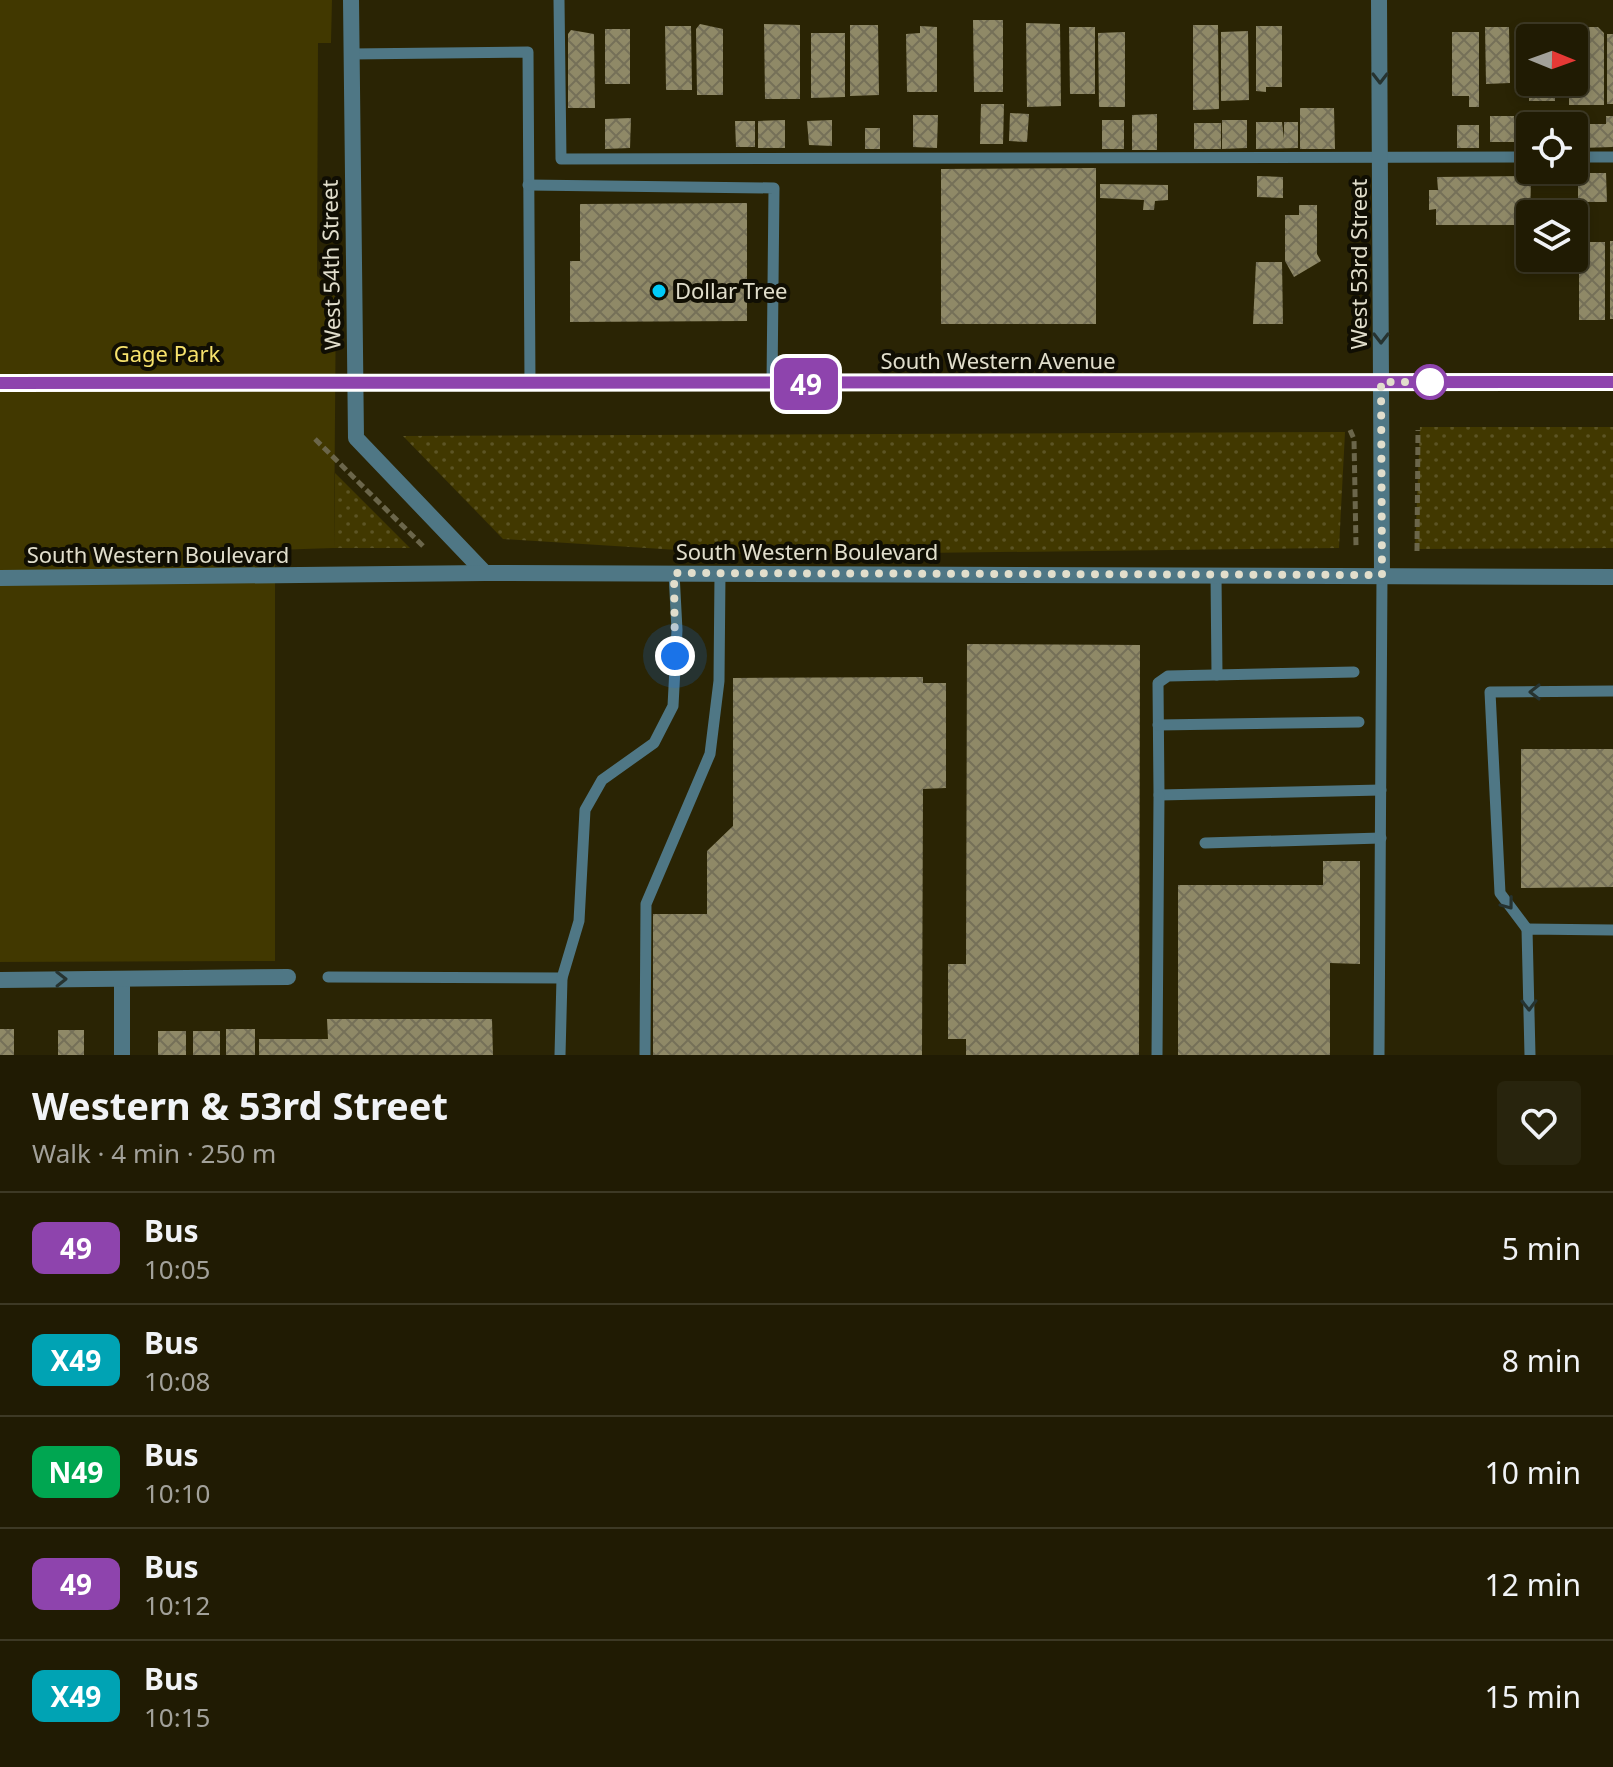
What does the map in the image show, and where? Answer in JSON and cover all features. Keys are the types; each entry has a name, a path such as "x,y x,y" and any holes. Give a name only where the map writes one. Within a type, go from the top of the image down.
{"main road":[{"name":"South Western Avenue","path":"0,383 1613,382"}],"street":[{"name":"West 54th Street","path":"351,0 356,438 485,573"},
{"name":"West 53rd Street","path":"1379,0 1382,575"},
{"name":"South Western Boulevard","path":"0,578 485,573 1613,577"},
{"path":"0,980 288,977"},
{"path":"122,979 122,1055"}],"lane":[{"path":"559,0 561,159 1516,157"},
{"path":"351,54 528,52 530,384"},
{"path":"1588,157 1613,157"},
{"path":"528,185 774,188 772,384"},
{"path":"560,1055 562,978 579,921 585,810 602,780 654,743 673,706 677,630 674,573"},
{"path":"645,1055 646,904 710,754 719,681 720,574"},
{"path":"1216,575 1217,675"},
{"path":"1379,1055 1382,575"},
{"path":"1157,1055 1158,683 1168,676 1354,672"},
{"path":"1530,1055 1527,929 1500,893 1490,692 1613,691"},
{"path":"1158,725 1359,722"},
{"path":"1159,795 1381,790"},
{"path":"1205,843 1381,838"},
{"path":"1527,929 1613,930"},
{"path":"328,977 562,978"}],"path":[{"path":"1350,430 1354,439 1356,546"},
{"path":"1417,551 1418,430"},
{"path":"315,439 424,547"}],"green space":[{"name":"Gage Park","path":"0,0 332,0 331,43 318,43 317,276 336,291 334,548 275,550 275,961 0,962"},
{"path":"1420,427 1613,427 1613,548 1415,549"},
{"path":"1345,432 1339,548 757,555 503,539 403,436"},
{"path":"335,473 410,548 334,548"}],"building":[{"path":"973,20 1003,20 1003,92 974,92"},
{"path":"1528,22 1554,22 1554,24"},
{"path":"1026,23 1060,24 1061,106 1027,107"},
{"path":"700,24 723,29 723,95 697,95 696,29"},
{"path":"764,24 800,25 800,99 765,99"},
{"path":"850,25 878,25 879,95 850,96"},
{"path":"1193,25 1218,25 1219,109 1193,110"},
{"path":"665,26 691,26 692,90 666,90"},
{"path":"920,26 937,27 937,92 907,92 906,34 920,33"},
{"path":"1256,26 1282,26 1282,87 1266,87 1266,92 1256,91"},
{"path":"1069,27 1095,27 1095,94 1070,94"},
{"path":"1485,27 1509,27 1510,83 1486,84"},
{"path":"1588,27 1598,27 1604,33 1604,105 1569,105 1569,96 1588,96"},
{"path":"605,29 630,29 630,84 605,84"},
{"path":"571,30 594,34 595,108 568,108 568,34"},
{"path":"1248,31 1249,100 1221,101 1221,32"},
{"path":"1125,32 1125,107 1099,107 1098,33"},
{"path":"1452,32 1479,32 1479,107 1469,107 1469,96 1452,96"},
{"path":"811,33 845,33 845,97 811,98"},
{"path":"1607,34 1613,34 1613,104 1607,104"},
{"path":"1529,96 1555,96 1555,101 1529,101"},
{"path":"981,104 1004,104 1003,144 980,144"},
{"path":"1300,108 1334,108 1335,149 1300,149"},
{"path":"1010,113 1029,114 1027,142 1009,141"},
{"path":"1157,114 1157,150 1132,150 1132,115"},
{"path":"913,115 938,115 937,148 913,147"},
{"path":"1490,116 1514,116 1514,142 1490,142"},
{"path":"1606,116 1613,116 1613,147 1588,148 1588,124 1606,124"},
{"path":"631,118 630,148 605,149 605,119"},
{"path":"785,120 785,148 758,148 758,121"},
{"path":"832,120 832,146 809,145 807,121"},
{"path":"1102,120 1124,120 1124,149 1102,149"},
{"path":"1222,120 1247,120 1247,148 1222,149"},
{"path":"735,121 755,121 755,147 736,147"},
{"path":"1256,122 1282,122 1284,139 1284,122 1298,122 1298,148 1256,149"},
{"path":"1194,123 1221,123 1221,149 1194,149"},
{"path":"1457,125 1479,125 1479,148 1457,148"},
{"path":"865,128 880,128 880,149 865,149"},
{"path":"1096,168 1096,324 941,324 941,169"},
{"path":"1588,173 1606,173 1607,202 1578,200 1578,184 1588,184"},
{"path":"1257,176 1283,177 1283,198 1257,197"},
{"path":"1516,176 1516,184 1531,184 1531,200 1516,200 1516,225 1436,225 1436,209 1429,210 1429,190 1438,190 1437,177"},
{"path":"1100,184 1168,185 1168,200 1155,201 1154,210 1143,210 1144,200 1100,198"},
{"name":"Dollar Tree","path":"747,203 747,321 570,322 570,261 580,261 580,204"},
{"path":"1299,205 1317,205 1317,254 1321,261 1294,277 1285,261 1285,215 1299,215"},
{"path":"1610,241 1613,241 1613,319 1610,319"},
{"path":"1588,242 1605,242 1605,320 1579,320 1579,272 1588,272"},
{"path":"1256,262 1282,262 1283,324 1253,324"},
{"path":"967,644 1140,645 1139,1055 966,1055 966,1039 948,1039 948,964 966,964"},
{"path":"923,677 923,683 946,683 946,788 923,789 922,1055 653,1055 653,914 707,914 707,851 733,826 733,678"},
{"path":"1521,749 1613,749 1613,887 1521,888"},
{"path":"1323,861 1360,861 1360,964 1330,963 1330,1055 1178,1055 1178,885 1323,885"},
{"path":"327,1019 492,1019 493,1055 259,1055 259,1039 328,1039"},
{"path":"0,1029 14,1029 14,1055 0,1055"},
{"path":"226,1029 255,1029 255,1055 226,1055"},
{"path":"58,1030 84,1030 84,1055 58,1055"},
{"path":"158,1031 186,1031 186,1055 158,1055"},
{"path":"193,1031 220,1031 220,1055 193,1055"}],"bus line":[{"name":"49","path":"0,383 1613,382"}],"place":[{"name":"Dollar Tree","path":"659,291"}],"route":[{"path":"675,656 674,573 1382,575 1381,382 1430,382"}]}
